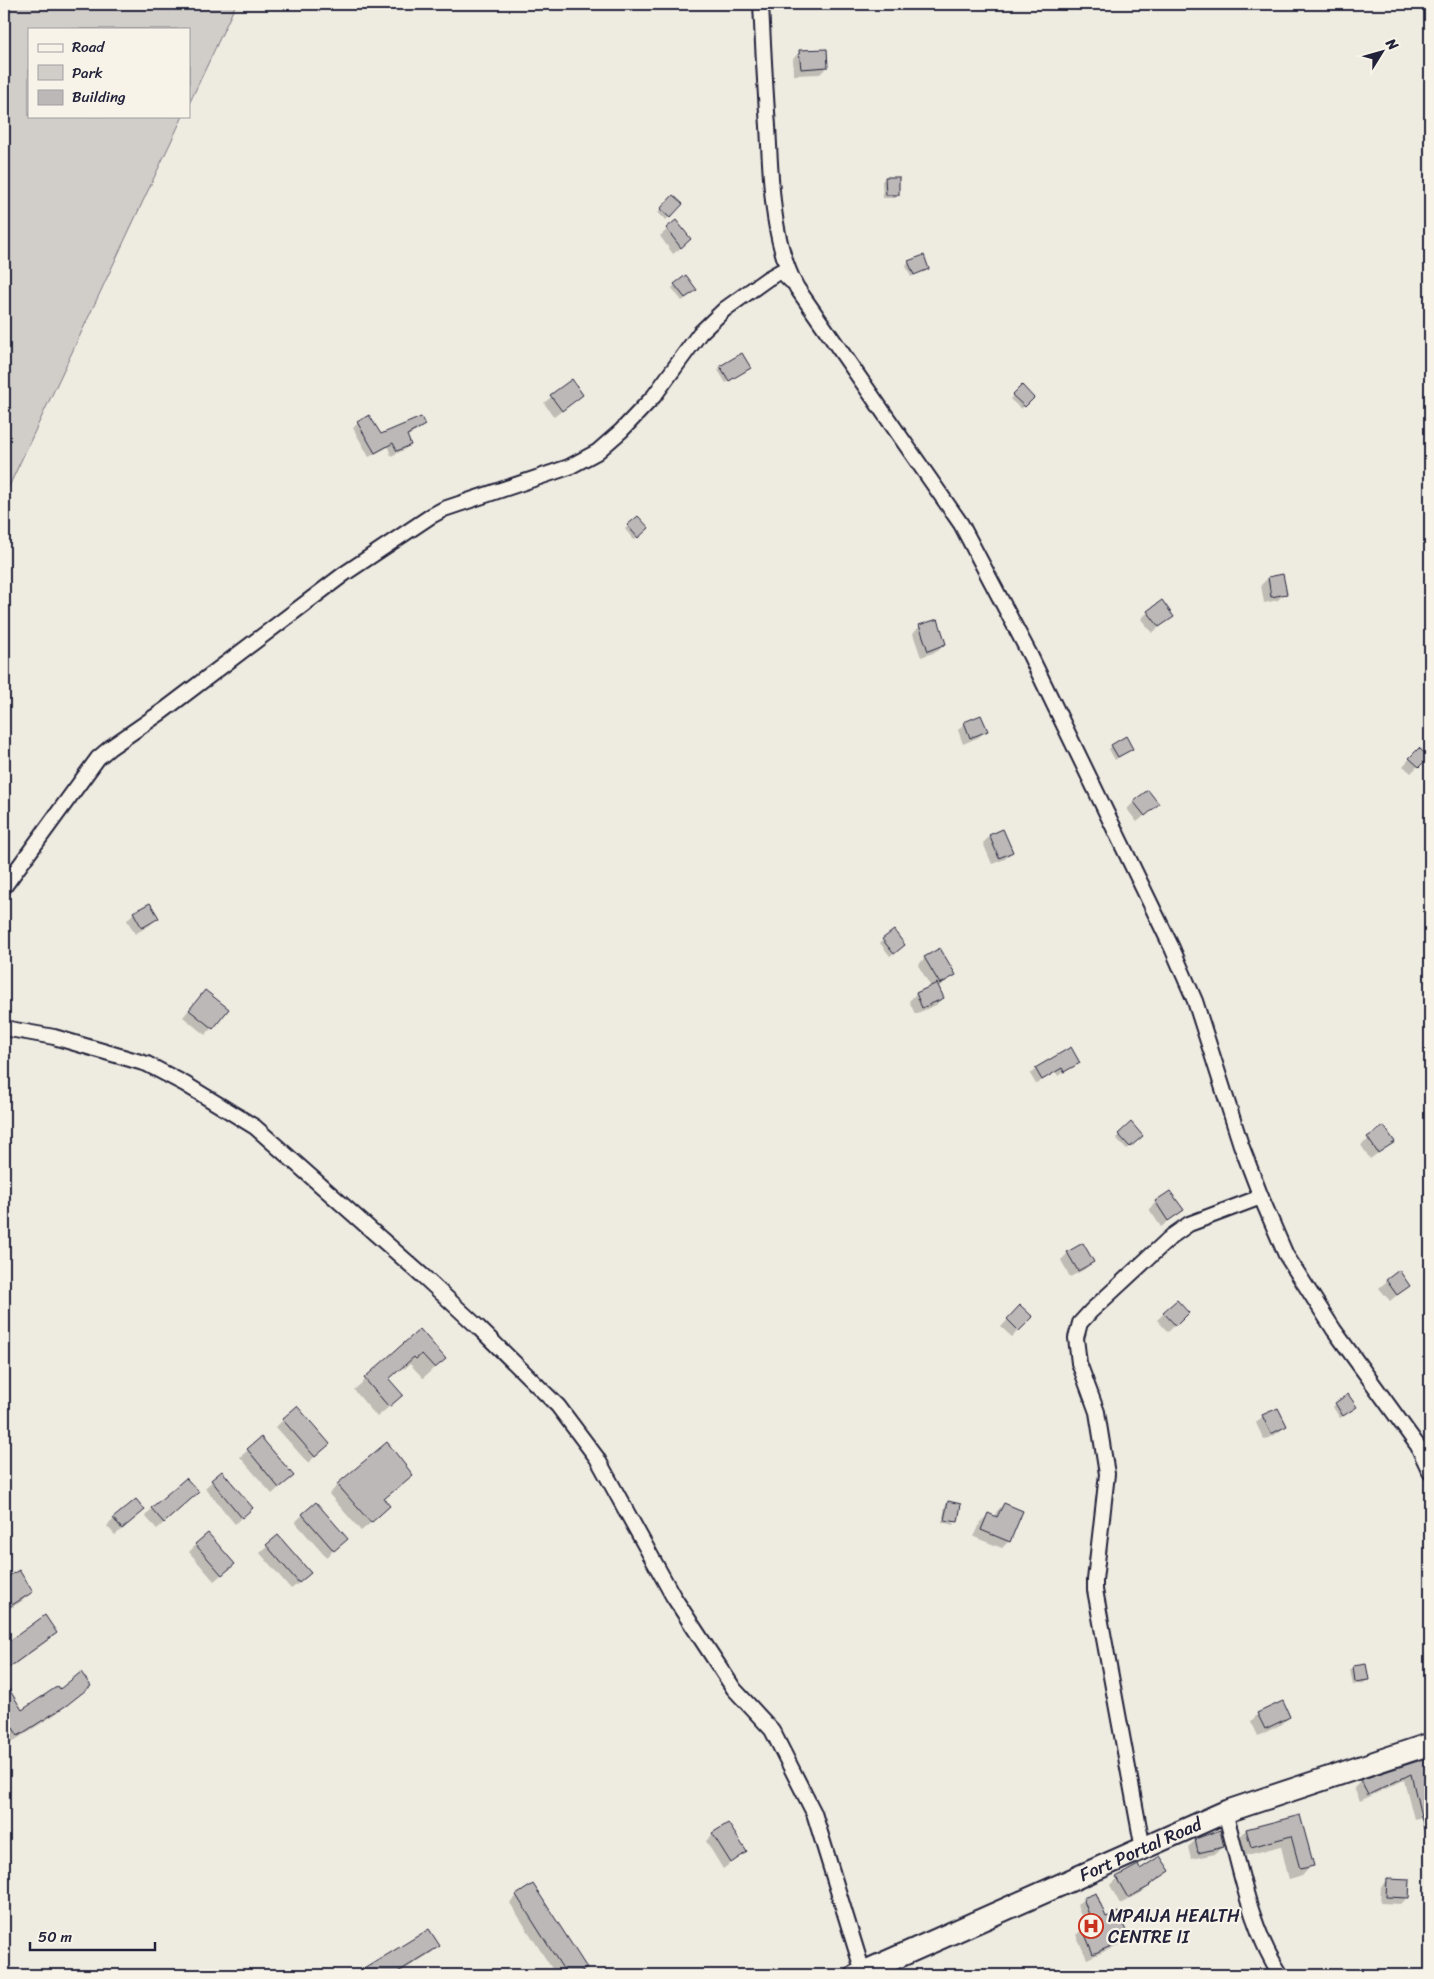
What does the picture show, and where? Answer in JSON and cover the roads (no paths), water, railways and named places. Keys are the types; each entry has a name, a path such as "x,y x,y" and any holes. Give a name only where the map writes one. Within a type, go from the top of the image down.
{"main road":[{"name":"Fort Portal Road","path":"860,1974 1225,1812 1430,1742"}],"street":[{"path":"761,4 771,187 785,260 797,288"},
{"path":"4,887 98,758 110,747 163,711 344,574 430,516 444,509 569,467 597,452 621,431 654,396 700,333 725,308 766,279 782,271 797,288 961,524 1030,655 1172,948 1191,992 1241,1145 1286,1255 1334,1330 1418,1446 1430,1472"},
{"path":"4,1028 54,1037 146,1064 185,1084 255,1127 444,1295 558,1406 597,1458 674,1596 734,1689 772,1730 814,1813 860,1974"},
{"path":"1143,1848 1095,1590 1094,1580 1107,1474 1097,1412 1079,1362 1076,1338 1080,1323 1091,1311 1172,1236 1189,1224 1261,1197"},
{"path":"1225,1812 1255,1920 1269,1957 1281,1975"}],"place":[{"name":"MPAIJA HEALTH CENTRE II","path":"1091,1926"}]}
